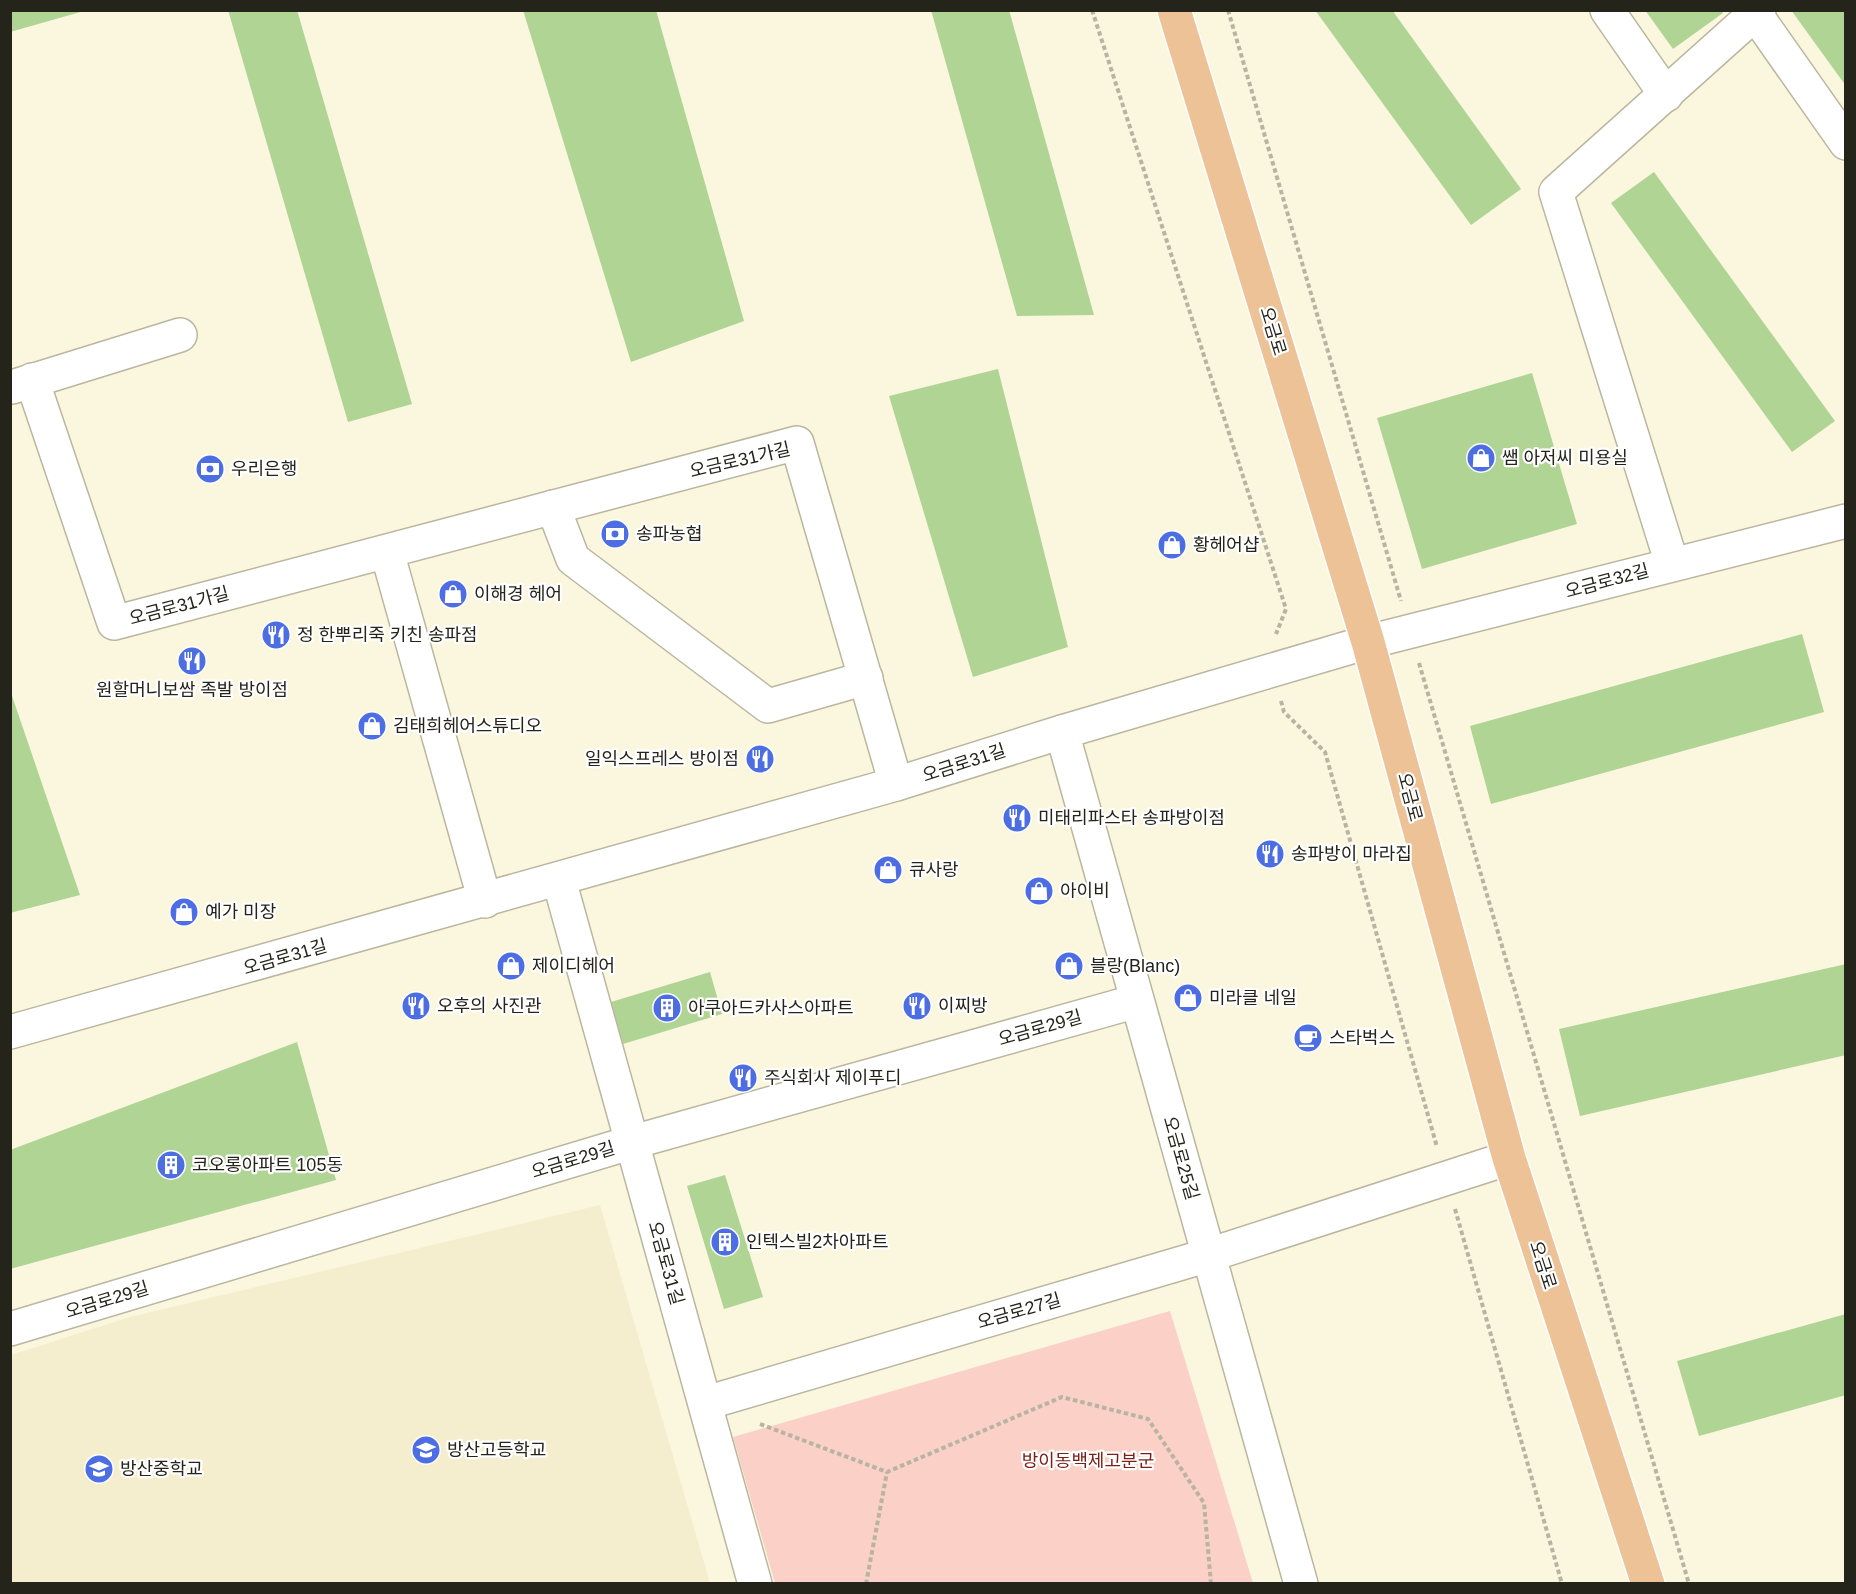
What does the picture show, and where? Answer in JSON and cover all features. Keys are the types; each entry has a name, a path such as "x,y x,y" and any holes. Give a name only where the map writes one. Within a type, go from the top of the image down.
{"main road":[{"name":"오금로","path":"1174,14 1368,642 1509,1158 1648,1584"}],"street":[{"path":"1607,10 1666,95"},
{"path":"1672,564 1556,192 1758,13 1845,143"},
{"name":"오금로31가길","path":"180,335 21,384 114,623 797,443 896,784"},
{"path":"553,507 573,559 768,706 866,678"},
{"name":"오금로32길","path":"1368,642 1845,521"},
{"path":"387,552 485,901"},
{"name":"오금로31길","path":"10,1032 485,901 896,784 1062,732 1368,642"},
{"name":"오금로25길","path":"1062,732 1300,1584"},
{"name":"오금로31길","path":"559,880 706,1403"},
{"name":"오금로29길","path":"10,1329 633,1142 1137,1001"},
{"name":"오금로27길","path":"706,1403 1209,1255 1509,1158"},
{"path":"706,1403 755,1584"}],"path":[{"path":"1092,10 1286,609 1269,651 1284,712 1325,752 1562,1584"},
{"path":"1228,10 1689,1584"},
{"path":"759,1424 887,1472 1062,1397 1148,1419 1204,1503 1211,1584"},
{"path":"866,1584 887,1472"}],"shaded area":[{"name":"방산고등학교","path":"600,1205 710,1583 11,1583 11,1355 130,1317"}],"green space":[{"name":"방이동백제고분군","path":"1170,1311 1253,1583 775,1583 733,1437"}],"building":[{"path":"10,10 83,10 84,11 10,32"},
{"path":"228,10 297,10 412,404 348,422"},
{"path":"523,10 656,10 744,321 631,362"},
{"path":"931,10 1009,10 1094,315 1017,316"},
{"path":"1315,10 1392,10 1521,189 1471,225"},
{"path":"1645,10 1721,10 1723,13 1673,49"},
{"path":"1791,10 1846,10 1846,86"},
{"path":"1654,172 1835,421 1792,452 1611,203"},
{"path":"998,369 1068,647 973,677 889,396"},
{"path":"1532,373 1577,524 1422,569 1377,418"},
{"path":"1802,634 1824,712 1491,804 1470,726"},
{"path":"10,690 80,895 10,913"},
{"path":"1846,964 1846,1055 1580,1116 1559,1029"},
{"name":"아쿠아드카사스아파트","path":"710,972 722,1014 623,1044 611,1002"},
{"name":"코오롱아파트 105동","path":"297,1042 336,1180 10,1269 10,1150"},
{"name":"인텍스빌2차아파트","path":"725,1175 763,1297 724,1309 687,1186"},
{"path":"1846,1314 1846,1395 1699,1436 1677,1361"}],"place":[{"name":"쌤 아저씨 미용실","path":"1481,458"},
{"name":"우리은행","path":"210,469"},
{"name":"송파농협","path":"615,534"},
{"name":"황헤어샵","path":"1172,545"},
{"name":"이해경 헤어","path":"453,594"},
{"name":"정 한뿌리죽 키친 송파점","path":"276,635"},
{"name":"원할머니보쌈 족발 방이점","path":"192,661"},
{"name":"김태희헤어스튜디오","path":"372,726"},
{"name":"일익스프레스 방이점","path":"760,759"},
{"name":"미태리파스타 송파방이점","path":"1017,818"},
{"name":"송파방이 마라집","path":"1270,854"},
{"name":"큐사랑","path":"888,870"},
{"name":"아이비","path":"1039,891"},
{"name":"예가 미장","path":"184,912"},
{"name":"제이디헤어","path":"511,966"},
{"name":"블랑(Blanc)","path":"1069,966"},
{"name":"미라클 네일","path":"1188,998"},
{"name":"오후의 사진관","path":"416,1006"},
{"name":"이찌방","path":"917,1006"},
{"name":"아쿠아드카사스아파트","path":"667,1008"},
{"name":"스타벅스","path":"1308,1038"},
{"name":"주식회사 제이푸디","path":"743,1078"},
{"name":"코오롱아파트 105동","path":"171,1165"},
{"name":"인텍스빌2차아파트","path":"725,1242"},
{"name":"방산고등학교","path":"426,1450"},
{"name":"방산중학교","path":"99,1469"}]}
